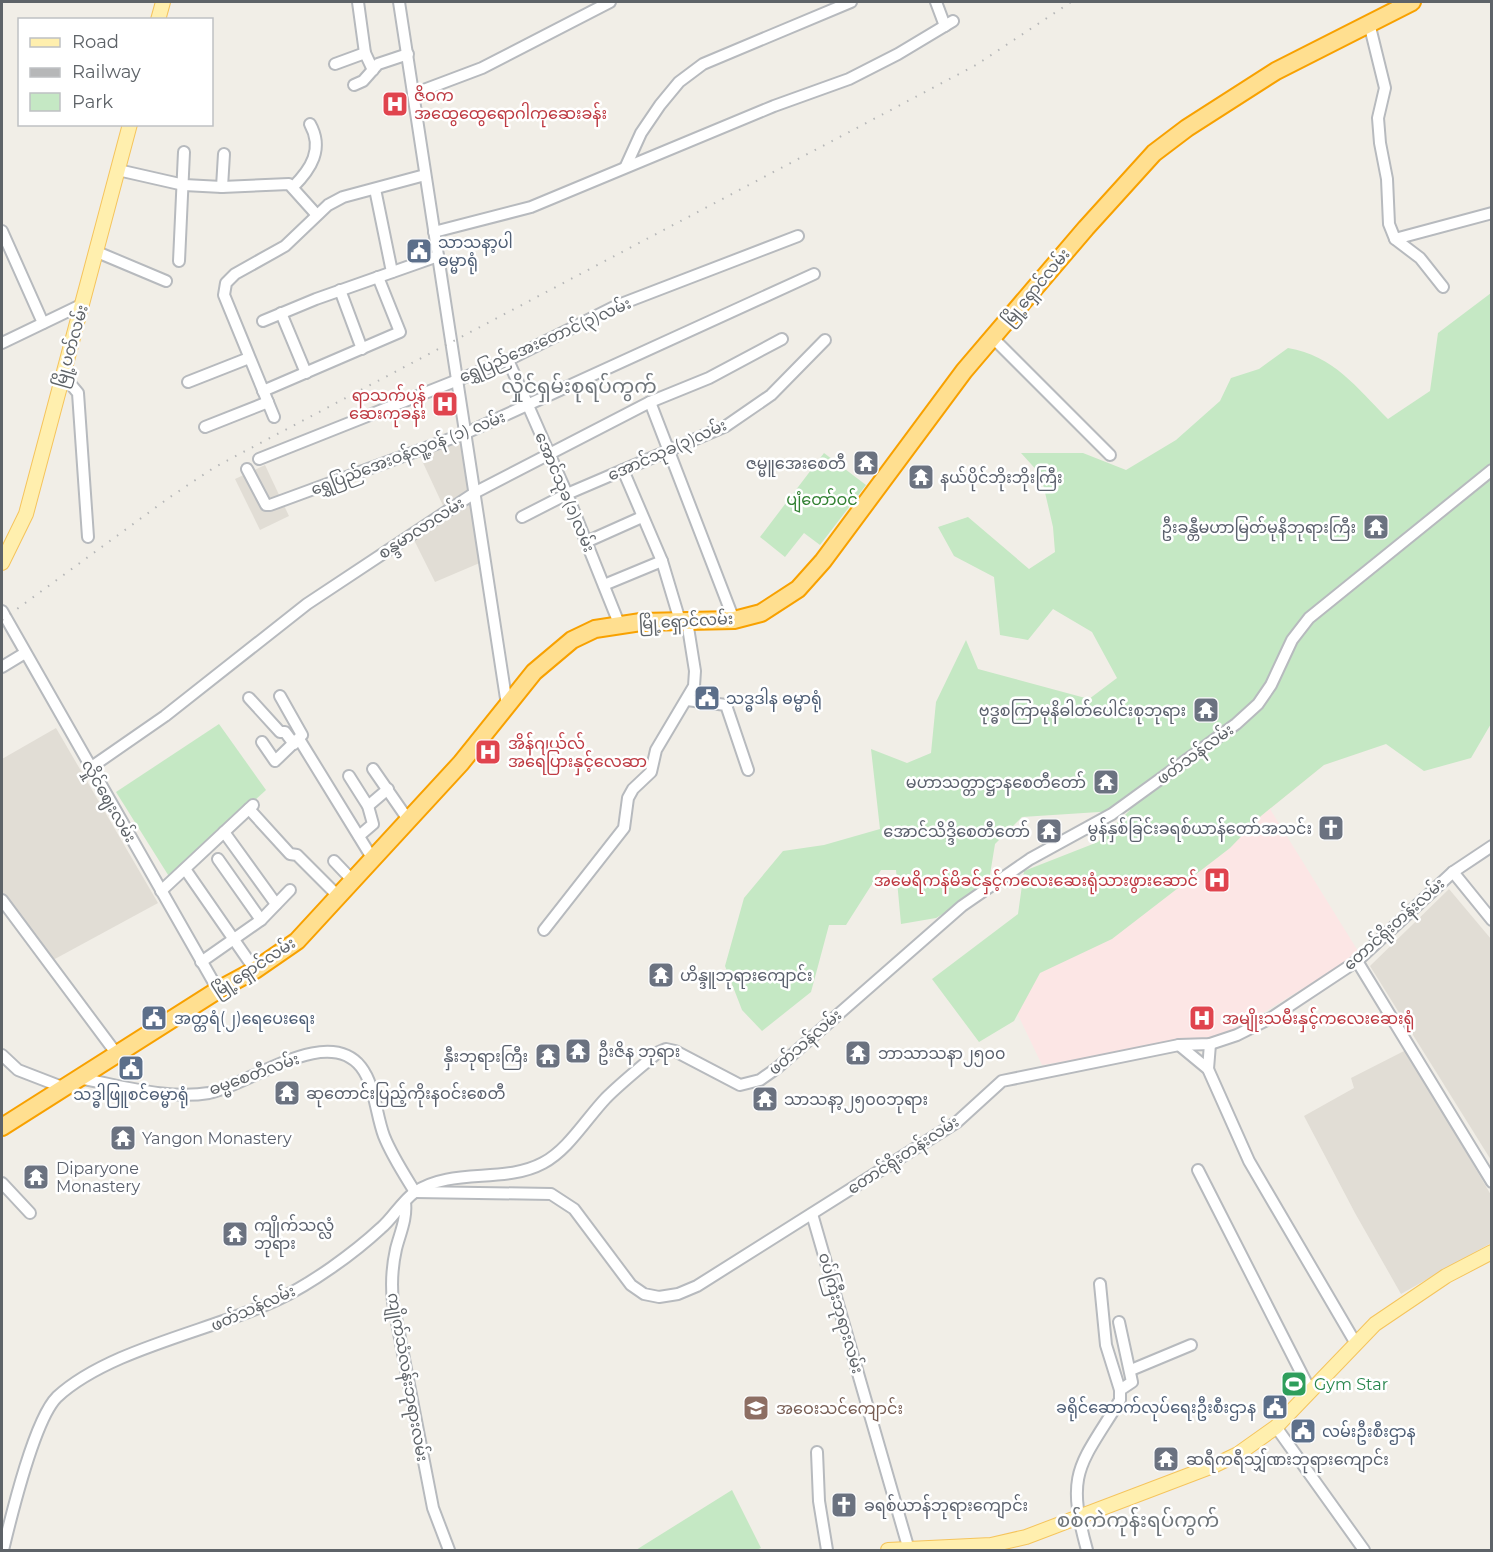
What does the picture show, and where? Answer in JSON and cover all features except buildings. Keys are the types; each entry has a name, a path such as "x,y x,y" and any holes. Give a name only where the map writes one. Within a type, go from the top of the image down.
{"highway":[{"name":"မြို့ရှောင်လမ်း","path":"2,1127 116,1053 255,970 297,941 374,861 549,657 572,640 595,629 683,621 734,620 770,609 798,589 823,561 964,371 1154,153 1186,128 1276,71 1412,2"}],"main road":[{"path":"159,18 163,2"},
{"name":"မြို့ပတ်လမ်း","path":"2,563 26,514 129,126"},
{"path":"888,1551 991,1545 1026,1538 1213,1466 1238,1454 1276,1427 1355,1342 1375,1324 1419,1294 1491,1252"}],"street":[{"path":"358,2 365,53 373,70"},
{"path":"399,2 507,705"},
{"path":"413,94 482,68 610,2"},
{"path":"626,166 641,133 660,105 679,82 703,63 851,2"},
{"path":"434,232 531,207 626,166 849,79 949,24 936,2"},
{"path":"1369,23 1385,88 1378,118 1387,180 1389,224 1395,239 1420,258 1443,287"},
{"path":"335,64 365,53"},
{"path":"354,85 363,81 378,63 408,54"},
{"path":"293,187 316,156 317,143 310,124"},
{"path":"178,261 184,152"},
{"path":"222,187 224,154"},
{"path":"118,170 181,184 222,187 283,183 293,187 316,214"},
{"path":"274,417 224,295 226,283 235,274 285,246 316,214 344,197 425,176"},
{"path":"375,189 392,272"},
{"path":"1395,239 1491,213"},
{"path":"2,231 43,324"},
{"name":"ရွှေပြည်အေးတောင်(၃)လမ်း","path":"258,459 508,360 616,306 798,236"},
{"path":"97,252 166,281"},
{"path":"263,321 340,290 438,256"},
{"name":"ရွှေပြည်အေးဝန်လူ့ဝန် (၁) လမ်း","path":"246,469 266,505 270,505 466,433 814,274"},
{"path":"263,391 400,332 378,277"},
{"path":"340,290 362,349"},
{"path":"2,343 83,304"},
{"path":"281,314 306,373"},
{"path":"993,338 1110,454"},
{"name":"စန္ဒမာလာလမ်း","path":"90,768 165,716 307,604 476,492 650,402 709,378 782,339"},
{"name":"အောင်သုခ(၃)လမ်း","path":"522,517 567,494 726,426 771,395 825,340"},
{"path":"188,382 249,358"},
{"name":"အောင်သုခ(၁)လမ်း","path":"508,360 567,494 620,626"},
{"path":"63,375 78,393 88,537"},
{"path":"205,427 268,402"},
{"path":"650,402 734,620"},
{"path":"544,930 624,828 628,798 633,789 651,772 656,750 694,686 695,671 683,621 662,561 623,470"},
{"name":"ဖတ်သန်လမ်း","path":"3,1551 19,1485 40,1430 57,1397 104,1367 280,1299 359,1246 383,1227 415,1192 437,1182 506,1175 543,1163 556,1153 607,1098 657,1053 666,1050 675,1051 740,1085 760,1080 777,1068 962,906 1030,859 1112,814 1242,719 1258,704 1292,640 1309,618 1491,470"},
{"path":"586,542 642,517"},
{"path":"604,585 662,561"},
{"name":"လှိုင်ဈေးလမ်း","path":"2,611 219,990"},
{"path":"2,667 25,653"},
{"path":"262,742 275,761 303,734 280,696"},
{"path":"249,698 280,732 285,732 297,741 374,861"},
{"path":"687,700 726,705 748,770"},
{"path":"372,769 409,821"},
{"path":"349,776 368,806 373,824 359,836"},
{"path":"368,806 388,789"},
{"path":"161,891 251,807 290,854 297,855 339,897"},
{"path":"224,832 276,904"},
{"name":"တောင်ရိုးတန်းလမ်း","path":"415,1192 551,1194 574,1209 631,1285 644,1294 659,1297 678,1294 697,1286 957,1122 1002,1081 1179,1045 1210,1044 1238,1035 1271,1018 1357,961 1453,872 1491,846"},
{"path":"218,859 261,920"},
{"path":"334,861 354,882"},
{"path":"185,869 255,970"},
{"path":"1453,872 1491,920"},
{"path":"201,962 261,920 290,890"},
{"path":"2,902 116,1053"},
{"path":"1357,961 1491,1182"},
{"path":"1208,1069 1210,1044"},
{"path":"1179,1045 1208,1069 1249,1161 1355,1342"},
{"name":"ဓမ္မစေတီလမ်း","path":"78,1078 160,1093 209,1092 298,1057 320,1051 350,1056 361,1067 390,1149 415,1192"},
{"path":"2,1055 18,1070 62,1087"},
{"path":"1198,1170 1310,1390"},
{"path":"2,1183 30,1213"},
{"name":"ကျိုက်သံလန်းဘုရားလမ်း","path":"405,1202 405,1220 396,1248 391,1283 393,1302 433,1508 448,1551"},
{"name":"ဝပ်ကြီးဘုရားလမ်း","path":"812,1214 909,1550"},
{"path":"1100,1284 1106,1345 1120,1395"},
{"path":"1087,1551 1078,1517 1078,1470 1120,1395 1132,1382 1119,1322"},
{"path":"1131,1370 1191,1345"},
{"path":"1276,1427 1364,1551"},
{"path":"817,1452 819,1501 827,1551"},
{"path":"435,1540 442,1551"}],"shaded area":[{"path":"462,431 473,493 445,510 418,452"},
{"path":"265,465 289,516 260,530 235,479"},
{"path":"470,501 482,562 435,582 410,532"},
{"name":"အမေရိကန်မိခင်နှင့်ကလေးဆေးရုံသားဖွားဆောင်","path":"1349,710 1373,748 1324,765 1270,809 1358,951 1335,969 1223,1037 1042,1065 997,971"},
{"path":"56,728 158,903 53,960 2,891 2,759"},
{"path":"1449,889 1491,939 1491,1160 1370,966"},
{"path":"1406,1050 1491,1195 1491,1243 1401,1294 1304,1116 1354,1088 1351,1078"}],"green space":[{"path":"1491,293 1492,722 1471,758 1424,771 1386,744 1324,765 1261,816 1230,848 1112,939 1040,973 1014,1021 979,1042 932,979 1018,914 1024,871 1098,842 1130,810 1022,817 995,844 988,887 936,918 901,924 896,870 881,870 846,925 829,925 811,992 762,1031 742,1010 725,966 744,898 783,851 824,845 880,829 871,749 907,763 931,753 936,702 966,640 978,669 1089,699 1117,678 1092,632 1053,609 1028,640 1000,635 994,577 954,556 938,527 968,517 1029,569 1055,552 1053,527 1041,475 1021,453 1083,453 1126,470 1176,440 1220,401 1231,378 1259,369 1288,348 1319,358 1343,374 1388,419 1430,391 1438,333"},
{"name":"ပျံတော်ဝင်","path":"824,453 866,485 820,545 804,533 785,557 760,537"},
{"path":"219,724 266,790 170,878 116,792"},
{"path":"732,1490 761,1548 756,1550 636,1550"}],"railway":[{"path":"2,620 170,497 215,467 976,65 1071,2"}],"place":[{"name":"ဇိဝက အထွေထွေရောဂါကုဆေးခန်း","path":"395,104"},
{"name":"သာသနာ့ပါ ဓမ္မာရုံ","path":"419,251"},
{"name":"ရာသက်ပန် ဆေးကုခန်း","path":"445,404"},
{"name":"ဇမ္မူအေးစေတီ","path":"866,463"},
{"name":"နယ်ပိုင်ဘိုးဘိုးကြီး","path":"921,477"},
{"name":"ဦးခန္တီမဟာမြတ်မုနိဘုရားကြီး","path":"1376,527"},
{"name":"သဒ္ဓဒါန ဓမ္မာရုံ","path":"707,698"},
{"name":"ဗုဒ္ဓစကြာမုနိဓါတ်ပေါင်းစုဘုရား","path":"1206,710"},
{"name":"အိန်ဂျယ်လ် အရေပြားနှင့်လေဆာ","path":"488,752"},
{"name":"မဟာသတ္တာဋ္ဌာနစေတီတော်","path":"1106,782"},
{"name":"မွန်နှစ်ခြင်းခရစ်ယာန်တော်အသင်း","path":"1331,828"},
{"name":"အောင်သိဒ္ဒိစေတီတော်","path":"1049,831"},
{"name":"အမေရိကန်မိခင်နှင့်ကလေးဆေးရုံသားဖွားဆောင်","path":"1217,880"},
{"name":"ဟိန္ဒူဘုရားကျောင်း","path":"661,975"},
{"name":"အတ္တရံ(၂)ရေပေးရေး","path":"154,1018"},
{"name":"အမျိုးသမီးနှင့်ကလေးဆေးရုံ","path":"1202,1018"},
{"name":"ဦးဇိန ဘုရား","path":"578,1051"},
{"name":"ဘာသာသနာ၂၅၀၀","path":"858,1053"},
{"name":"နှီးဘုရားကြီး","path":"548,1056"},
{"name":"သဒ္ဓါဖြူစင်ဓမ္မာရုံ","path":"131,1068"},
{"name":"ဆုတောင်းပြည့်ကိုးနဝင်းစေတီ","path":"287,1093"},
{"name":"သာသနာ့၂၅၀၀ဘုရား","path":"765,1099"},
{"name":"Yangon Monastery","path":"123,1138"},
{"name":"Diparyone Monastery","path":"36,1177"},
{"name":"ကျိုက်သလ္လံ ဘုရား","path":"235,1234"},
{"name":"Gym Star","path":"1294,1384"},
{"name":"ခရိုင်ဆောက်လုပ်ရေးဦးစီးဌာန","path":"1275,1407"},
{"name":"အဝေးသင်ကျောင်း","path":"756,1408"},
{"name":"လမ်းဦးစီးဌာန","path":"1303,1431"},
{"name":"ဆရီကရီသျှ်ဏးဘုရားကျောင်း","path":"1166,1459"},
{"name":"ခရစ်ယာန်ဘုရားကျောင်း","path":"844,1505"}],"district":[{"name":"လှိုင်ရှမ်းစုရပ်ကွက်","path":"579,386"},
{"name":"စစ်ကဲကုန်းရပ်ကွက်","path":"1138,1520"}]}
